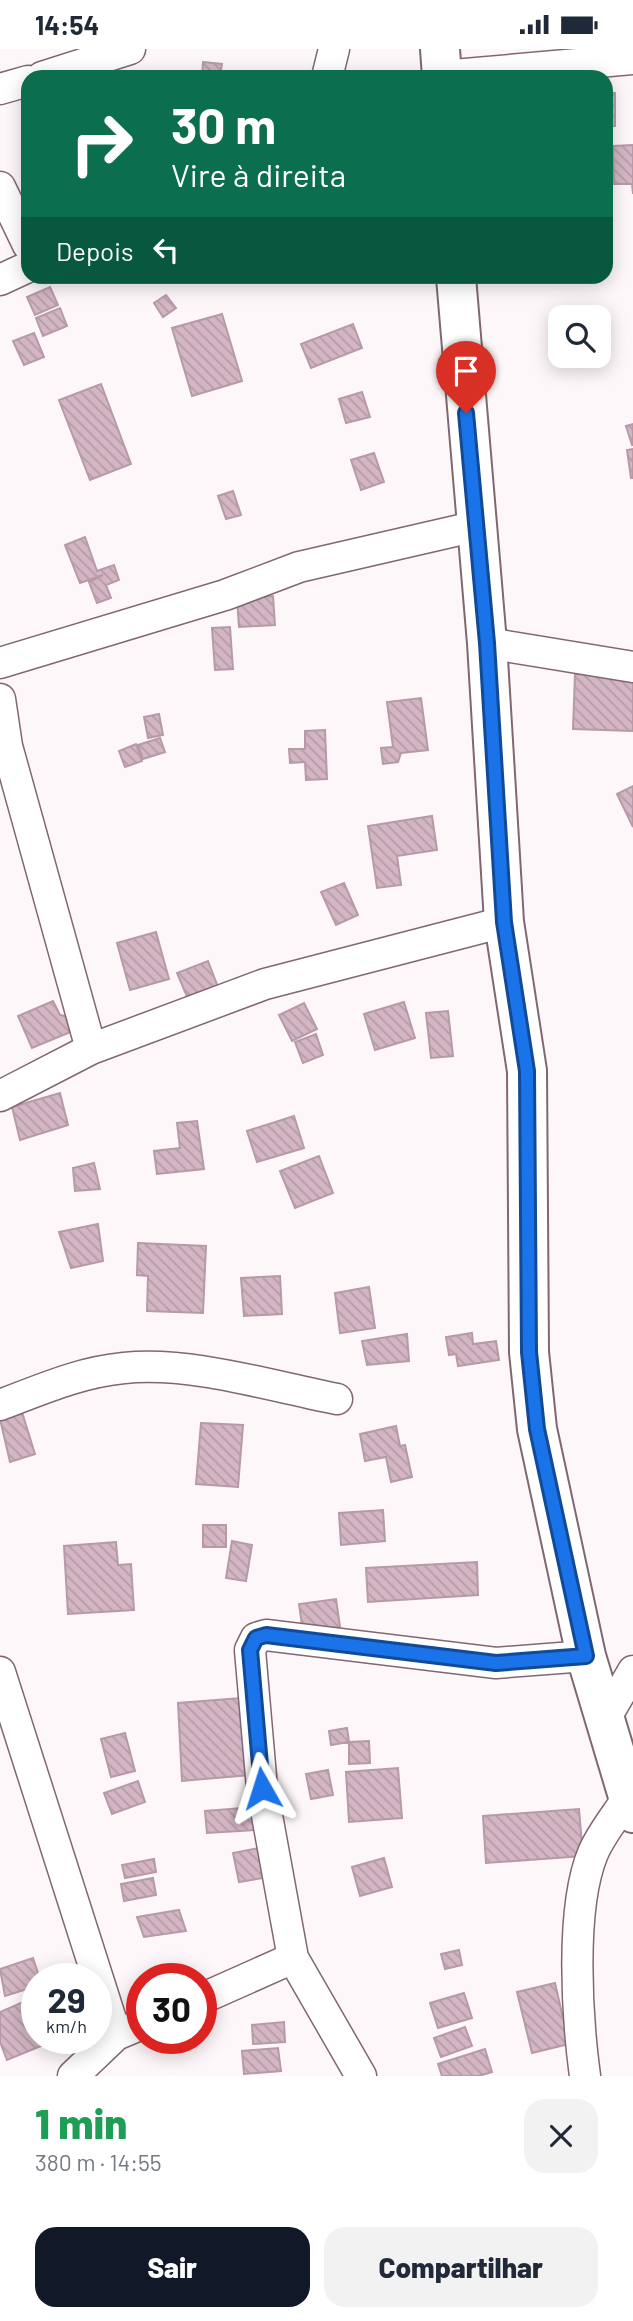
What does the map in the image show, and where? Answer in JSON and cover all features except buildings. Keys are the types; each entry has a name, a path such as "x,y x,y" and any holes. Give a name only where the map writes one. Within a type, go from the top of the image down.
{"main road":[{"path":"457,284 487,643 504,922 527,1071 529,1352 537,1429 586,1656 630,1806"}],"street":[{"path":"64,70 130,49"},
{"path":"329,70 334,49"},
{"path":"438,62 633,59"},
{"path":"0,89 21,83"},
{"path":"0,187 21,230"},
{"path":"0,280 21,270"},
{"path":"0,663 225,595 299,567 477,526"},
{"path":"487,643 633,667"},
{"path":"0,699 3,747 91,1049"},
{"path":"0,1095 91,1049 293,976 504,922"},
{"path":"0,1405 77,1376 124,1368 177,1368 337,1399"},
{"path":"361,2076 293,1958 262,1788 250,1650 256,1638 266,1635 496,1663 586,1656"},
{"path":"605,1719 633,1671"},
{"path":"0,1672 126,2022"},
{"path":"585,2076 579,2034 580,1921 584,1881 593,1852 630,1806"},
{"path":"217,1992 293,1958"},
{"path":"73,2076 126,2032"}],"route":[{"path":"262,1788 250,1650 256,1638 266,1635 496,1663 586,1656 543,1469 529,1352 527,1071 504,922 487,643 466,413"}]}
